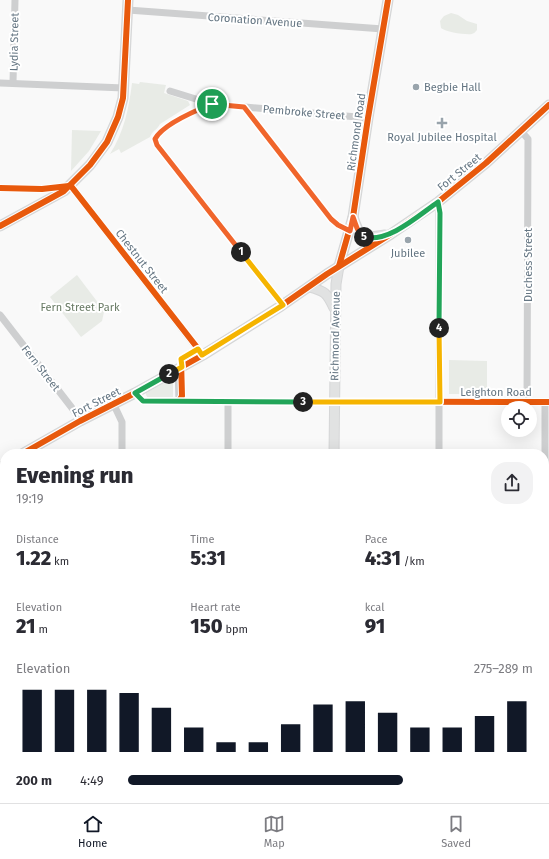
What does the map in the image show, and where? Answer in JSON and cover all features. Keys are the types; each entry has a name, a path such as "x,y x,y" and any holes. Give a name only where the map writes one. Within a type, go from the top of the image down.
{"main road":[{"path":"0,226 58,195 71,186 90,165 107,142 118,117 124,88 128,0"},
{"name":"Richmond Road","path":"339,266 353,217 388,0"},
{"name":"Fort Street","path":"31,449 178,369 283,305 339,266 391,234 438,202 486,163 549,104"},
{"path":"353,217 357,230 366,238 391,234"},
{"name":"Richmond Avenue","path":"334,449 335,309 336,284 339,266"},
{"path":"309,287 324,292 328,295 335,309"}],"street":[{"name":"Lydia Street","path":"13,84 15,0"},
{"name":"Coronation Avenue","path":"128,10 383,29"},
{"path":"0,83 124,88"},
{"name":"Pembroke Street","path":"170,91 212,104 368,118"},
{"path":"212,104 193,112 159,132 155,139 157,145 283,305"},
{"path":"244,107 331,219 338,225 350,231"},
{"name":"Duchess Street","path":"521,131 528,139 527,401"},
{"name":"Chestnut Street","path":"71,186 197,348"},
{"path":"0,188 42,190"},
{"path":"438,202 440,213 439,449"},
{"name":"Fern Street","path":"0,315 72,408 80,421"},
{"path":"178,369 178,401"},
{"name":"Leighton Road","path":"135,393 143,401 501,403"},
{"path":"228,401 228,449"},
{"name":"Leighton Road","path":"537,402 547,402"},
{"path":"546,449 547,402"},
{"path":"114,404 122,422 122,449"}],"green space":[{"path":"451,13 477,24 477,30 472,34 465,34 451,32 441,28 440,21 444,16"},
{"path":"140,82 166,85 164,93 188,101 190,105 160,124 150,137 121,153 119,149 110,154 119,137 125,120 132,83 139,84"},
{"path":"72,130 101,131 89,151 71,171"},
{"name":"Fern Street Park","path":"77,275 104,312 102,321 81,337 50,297"},
{"path":"449,360 487,361 487,394 449,394"},
{"path":"173,378 173,398 148,398 146,393"}],"cycle path":[{"path":"0,226 64,191 90,165 107,142 118,117 123,98 128,0"},
{"path":"339,266 353,217 388,0"},
{"path":"31,449 203,355 391,234 438,202 486,163 549,105"},
{"path":"0,188 42,189 69,186"},
{"path":"71,186 203,355"},
{"path":"179,401 182,396 181,359 198,349"},
{"path":"135,393 143,401 549,402"}],"place":[{"name":"Begbie Hall","path":"416,87"},
{"name":"Royal Jubilee Hospital","path":"442,123"},
{"name":"Jubilee","path":"408,240"}],"route":[{"path":"212,104 244,107 331,219 338,225 350,231 353,217 357,230 366,238 391,234 438,202 440,213 440,402 143,401 135,393 182,367 181,359 198,349 202,355 283,305 157,145 155,139 159,132 193,112 212,104"}]}
